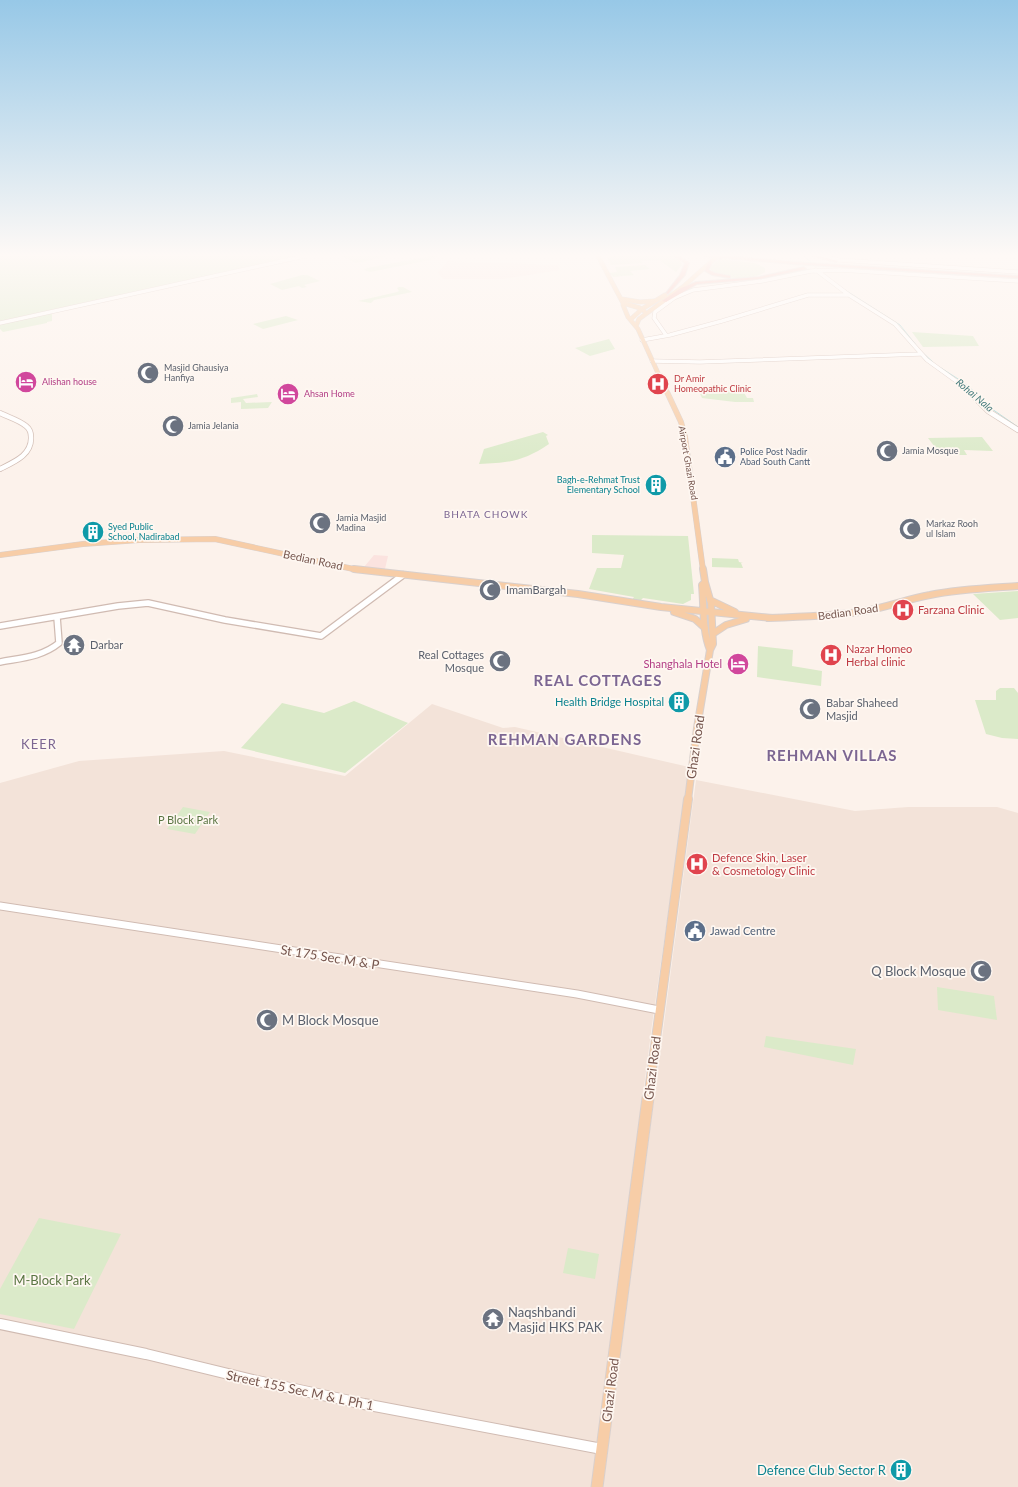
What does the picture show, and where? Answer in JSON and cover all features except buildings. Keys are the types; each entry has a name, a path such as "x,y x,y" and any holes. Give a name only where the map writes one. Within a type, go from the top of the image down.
{"main road":[{"name":"Airport Ghazi Road","path":"636,326 680,422 685,437 705,582 708,586 708,614"},
{"name":"Bedian Road","path":"0,555 97,542 215,539 360,570 578,594 674,612 772,618 823,616 860,612 898,604 929,595 965,590 1018,586"},
{"path":"683,609 694,607 707,600 745,617"},
{"name":"Bedian Road","path":"626,602 683,609 708,614"},
{"path":"674,612 695,619 705,628"},
{"name":"Ghazi Road","path":"708,614 705,628 707,645 710,650"},
{"name":"Ghazi Road","path":"597,1487 697,728 710,650 714,644 714,633 708,614"},
{"path":"714,633 726,625 745,617"}],"street":[{"path":"659,325 666,335"},
{"path":"642,340 703,325"},
{"path":"896,325 920,354 963,386 988,411 1018,430"},
{"path":"652,361 920,354"},
{"path":"0,412 26,426 31,432 32,442 31,447 26,454 0,469"},
{"path":"0,626 134,604 158,604 225,620 322,636 402,575"},
{"path":"0,662 38,654 56,646 59,643 57,617"},
{"name":"St 175 Sec M & P","path":"0,906 577,994 659,1010"},
{"name":"Street 155 Sec M & L Ph 1","path":"0,1324 146,1354 253,1380 364,1404 602,1449"}],"shaded area":[{"path":"374,555 388,556 385,569 364,567"},
{"path":"432,704 503,728 515,727 689,767 652,1025 592,1487 0,1487 0,783 79,761 224,751 345,776"},
{"path":"696,780 855,811 908,807 997,807 1018,813 1018,1487 603,1487"}],"green space":[{"path":"0,325 35,325 3,332 0,329"},
{"path":"256,325 277,325 263,329"},
{"path":"912,332 973,336 979,346 923,347"},
{"path":"609,339 615,349 590,356 575,348"},
{"path":"732,389 742,389 747,398 753,398 754,402 735,402 702,398 700,394 722,393"},
{"path":"257,394 258,397 243,399 246,403 272,402 268,408 241,409 241,402 231,403 231,398"},
{"path":"543,432 548,435 546,436 549,444 524,458 508,462 479,464 484,449"},
{"path":"982,437 993,451 964,450 967,455 941,455 928,438"},
{"path":"592,535 688,536 694,594 691,594 691,600 683,604 643,598 640,601 632,600 634,597 589,589 597,568 621,568 624,555 592,553"},
{"path":"712,558 738,559 739,562 743,563 741,563 743,568 712,567"},
{"path":"1018,591 1018,618 1000,620 973,594"},
{"path":"758,646 793,650 792,666 822,671 821,686 757,677"},
{"path":"1000,688 1014,688 1018,693 1018,739 1002,738 986,734 975,700 996,700 996,691"},
{"path":"354,701 408,723 345,773 241,748 282,703 324,713"},
{"name":"P Block Park","path":"183,807 210,812 195,834 167,829"},
{"path":"937,987 994,996 997,1020 938,1010"},
{"path":"766,1036 856,1049 853,1065 764,1047"},
{"name":"M-Block Park","path":"39,1218 121,1234 74,1329 0,1314 0,1289"},
{"path":"568,1248 599,1254 595,1279 563,1273"}],"waterway":[{"name":"Rohai Nala","path":"900,325 916,345"},
{"name":"Rohai Nala","path":"922,352 934,363"},
{"name":"Rohai Nala","path":"941,368 966,384 992,409 1018,427"}],"place":[{"name":"Masjid Ghausiya Hanfiya","path":"148,373"},
{"name":"Alishan house","path":"26,382"},
{"name":"Dr Amir Homeopathic Clinic","path":"658,384"},
{"name":"Ahsan Home","path":"288,394"},
{"name":"Jamia Jelania","path":"173,426"},
{"name":"Jamia Mosque","path":"887,451"},
{"name":"Police Post Nadir Abad South Cantt","path":"725,457"},
{"name":"Bagh-e-Rehmat Trust Elementary School","path":"656,485"},
{"name":"Jamia Masjid Madina","path":"320,523"},
{"name":"Markaz Rooh ul Islam","path":"910,529"},
{"name":"Syed Public School, Nadirabad","path":"93,532"},
{"name":"ImamBargah","path":"490,590"},
{"name":"Farzana Clinic","path":"903,610"},
{"name":"Darbar","path":"74,645"},
{"name":"Nazar Homeo Herbal clinic","path":"831,655"},
{"name":"Real Cottages Mosque","path":"500,661"},
{"name":"Shanghala Hotel","path":"738,664"},
{"name":"Health Bridge Hospital","path":"679,702"},
{"name":"Babar Shaheed Masjid","path":"810,709"},
{"name":"Defence Skin, Laser & Cosmetology Clinic","path":"697,864"},
{"name":"Jawad Centre","path":"695,931"},
{"name":"Q Block Mosque","path":"981,971"},
{"name":"M Block Mosque","path":"267,1020"},
{"name":"Naqshbandi Masjid HKS PAK","path":"493,1319"},
{"name":"Defence Club Sector R","path":"901,1470"}],"district":[{"name":"BHATA CHOWK","path":"486,514"},
{"name":"REAL COTTAGES","path":"598,681"},
{"name":"REHMAN GARDENS","path":"565,740"},
{"name":"KEER","path":"39,744"},
{"name":"REHMAN VILLAS","path":"832,756"}]}
